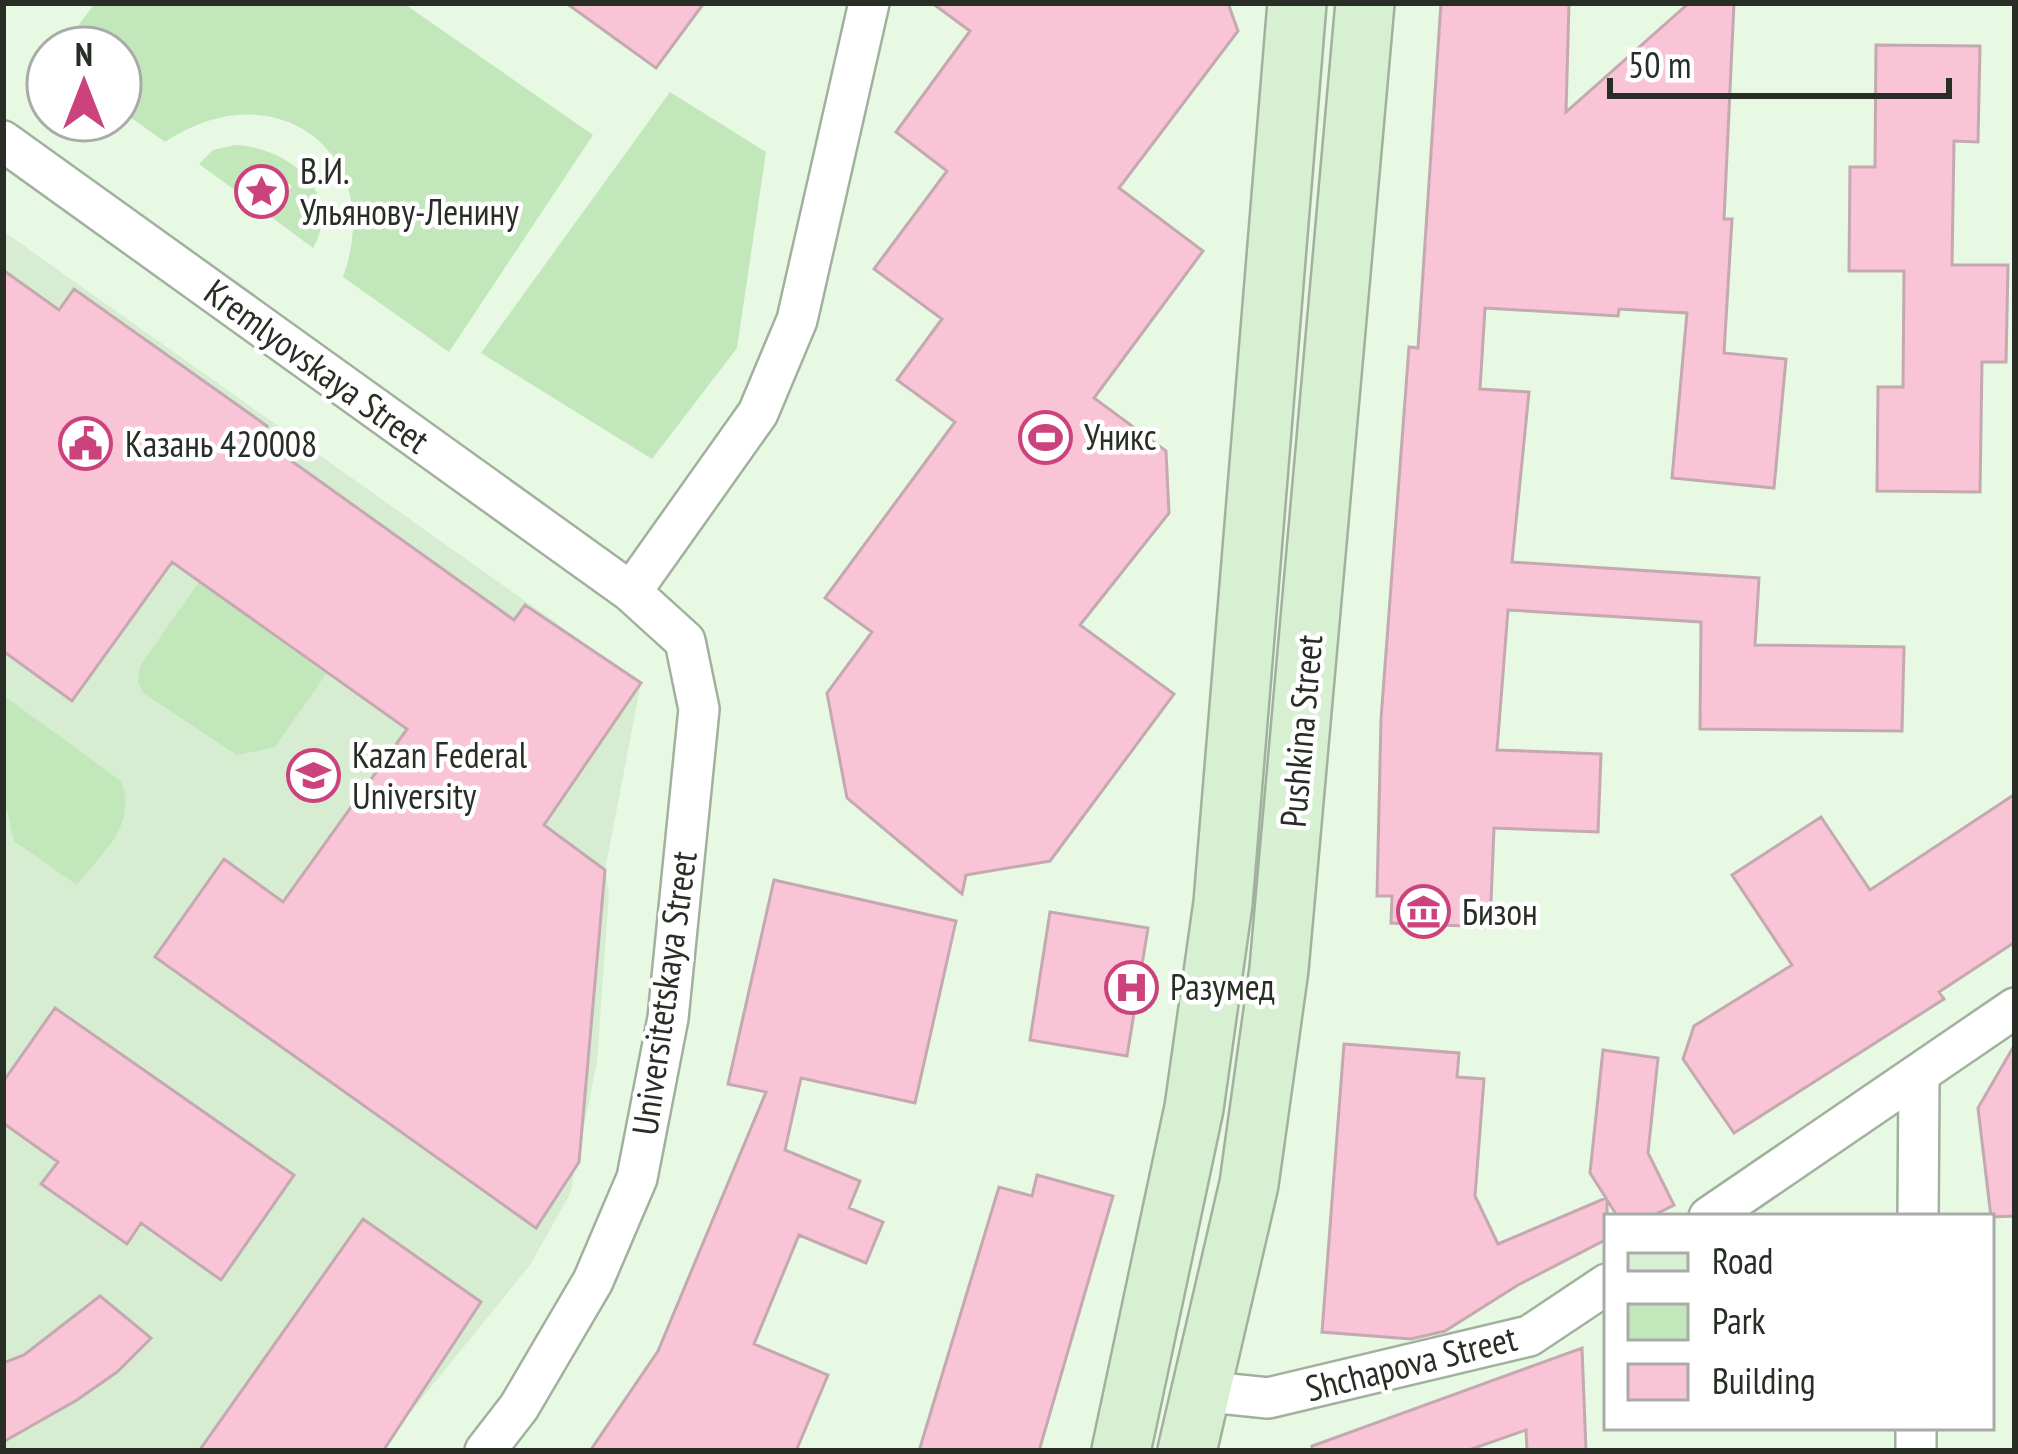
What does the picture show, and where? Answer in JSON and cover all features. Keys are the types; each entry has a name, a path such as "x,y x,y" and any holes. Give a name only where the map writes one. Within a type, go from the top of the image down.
{"main road":[{"name":"Pushkina Street","path":"1121,1451 1193,1108 1223,903 1297,3"},
{"name":"Pushkina Street","path":"1187,1451 1250,1184 1279,969 1365,3"}],"street":[{"path":"631,592 758,413 789,339 844,130 869,3"},
{"name":"Kremlyovskaya Street","path":"3,141 631,592"},
{"name":"Universitetskaya Street","path":"484,1451 519,1407 593,1281 637,1178 668,1018 699,709 685,640 631,592"},
{"path":"1713,1214 2015,1008"},
{"path":"1918,1078 1918,1214"},
{"name":"Shchapova Street","path":"1200,1391 1268,1398 1529,1336 1604,1287"}],"shaded area":[{"name":"Kazan Federal University","path":"3,231 641,683 605,870 609,893 597,1062 570,1194 530,1265 379,1451 3,1451"}],"green space":[{"path":"95,3 403,3 593,135 449,352 343,277 353,232 350,192 335,160 312,135 281,119 245,115 206,122 165,142 144,127 144,24 80,24"},
{"path":"670,92 766,152 737,348 652,459 481,353"},
{"path":"235,145 274,154 306,176 322,209 313,248 270,216 292,186 262,164 239,193 199,164 213,150"},
{"path":"199,582 326,674 275,747 237,755 143,693 138,682 140,666"},
{"path":"3,695 121,781 125,811 121,824 77,885 14,841 3,794"}],"building":[{"path":"566,3 704,3 656,68"},
{"name":"Уникс","path":"932,3 1228,3 1238,31 1119,188 1203,251 1094,398 1166,451 1169,513 1080,625 1174,694 1050,861 966,875 962,894 847,798 827,693 872,632 825,598 955,422 897,380 942,319 874,269 947,171 896,132 970,31"},
{"path":"1441,3 1569,3 1566,112 1689,3 1734,3 1724,219 1732,219 1724,353 1786,359 1774,488 1672,478 1687,313 1619,309 1618,316 1485,308 1480,389 1529,392 1512,562 1759,578 1755,645 1904,647 1902,731 1700,729 1701,622 1508,610 1497,750 1601,754 1598,832 1494,828 1490,927 1391,923 1392,896 1377,896 1381,719 1409,347 1418,348"},
{"path":"1876,45 1980,46 1978,142 1954,141 1952,265 2008,265 2006,362 1982,362 1980,492 1877,491 1878,387 1903,387 1904,271 1849,271 1850,167 1875,167"},
{"path":"3,270 59,310 74,289 267,426 258,437 514,620 525,605 641,683 544,825 605,870 579,1162 536,1228 155,957 224,859 283,902 407,729 172,562 72,701 3,651"},
{"path":"2015,794 2015,942 1939,992 1944,999 1734,1133 1683,1059 1694,1026 1792,965 1732,875 1821,817 1870,890"},
{"path":"774,880 956,921 915,1103 801,1078 785,1150 860,1181 849,1208 883,1222 866,1263 799,1235 754,1344 828,1375 796,1451 590,1451 658,1351 766,1092 728,1084"},
{"path":"1050,912 1148,928 1127,1056 1030,1040"},
{"path":"55,1008 294,1175 221,1280 141,1223 127,1244 41,1184 58,1162 3,1123 3,1082"},
{"path":"1344,1044 1459,1053 1457,1077 1484,1079 1475,1196 1498,1244 1606,1198 1590,1173 1603,1050 1658,1058 1648,1153 1674,1205 1656,1214 1616,1214 1607,1200 1604,1241 1518,1285 1445,1331 1411,1339 1322,1332"},
{"path":"2015,1044 2015,1216 1991,1214 1978,1108"},
{"path":"1037,1175 1113,1196 1039,1451 919,1451 999,1187 1032,1196"},
{"path":"363,1219 481,1302 383,1451 199,1451"},
{"path":"100,1296 151,1338 117,1372 3,1442 3,1363 24,1355"},
{"path":"1582,1348 1586,1451 1527,1451 1526,1430 1466,1451 1312,1451 1312,1446"}],"place":[{"name":"В.И. Ульянову-Ленину","path":"261,192"},
{"name":"Уникс","path":"1045,437"},
{"name":"Казань 420008","path":"86,444"},
{"name":"Kazan Federal University","path":"313,776"},
{"name":"Бизон","path":"1423,912"},
{"name":"Разумед","path":"1131,987"}]}
